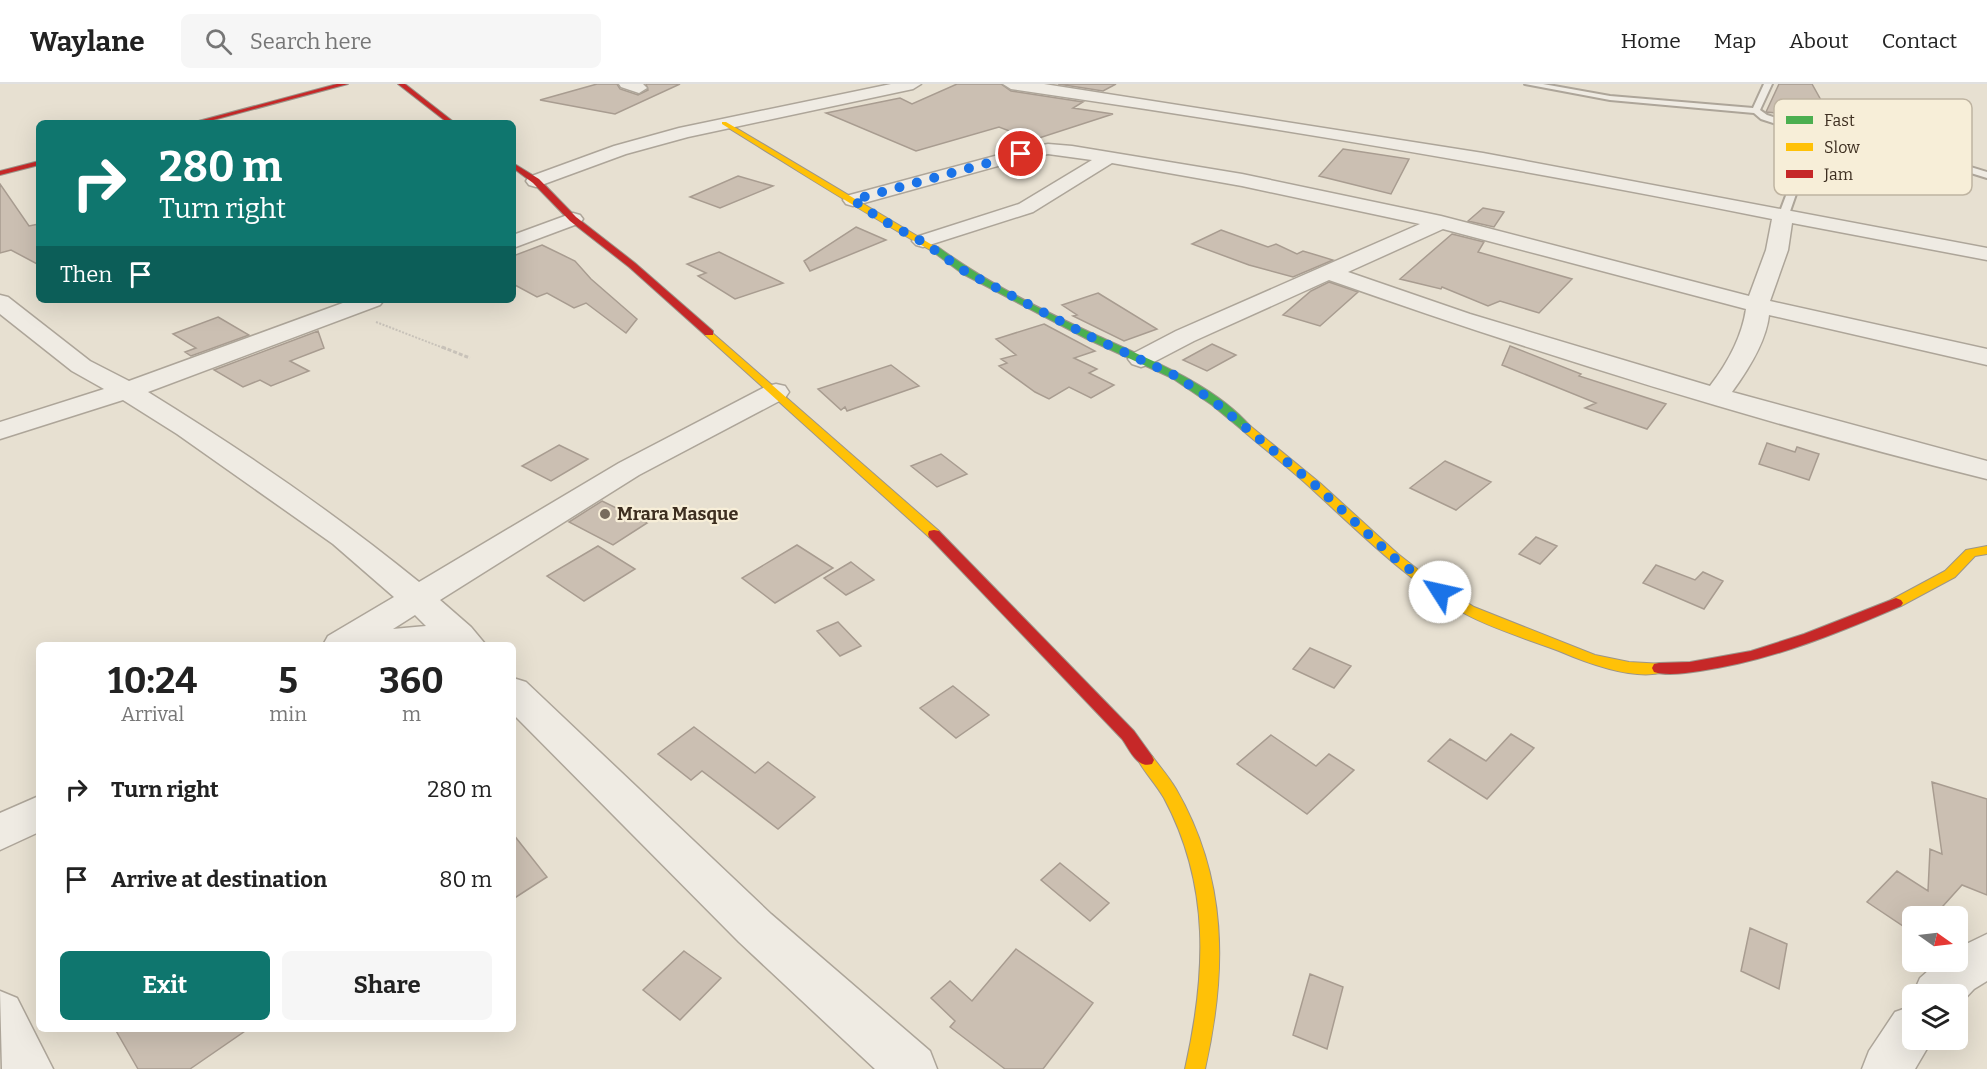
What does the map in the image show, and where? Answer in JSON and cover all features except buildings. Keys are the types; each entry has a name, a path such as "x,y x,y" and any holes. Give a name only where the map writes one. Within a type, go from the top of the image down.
{"street":[{"path":"206,120 345,84"},
{"path":"401,84 448,120"},
{"path":"536,181 620,150 724,123 913,84"},
{"path":"1011,84 1313,131 1641,187 1783,217 1987,254"},
{"path":"825,87 853,96"},
{"path":"724,123 853,200 882,220 923,242 966,272 1091,337 1176,376 1216,403 1316,486 1393,557 1425,582 1469,610 1592,659 1629,667 1688,668 1725,662 1803,642 1902,600 1950,574 1971,553 1987,550"},
{"path":"853,200 1041,150 1063,150 1111,156 1242,180 1441,222 1758,305 1987,357"},
{"path":"923,242 1026,208 1111,156"},
{"path":"0,173 36,164"},
{"path":"516,167 536,181 573,219 632,265 945,543 1128,735 1171,796 1198,857 1209,906 1213,962 1206,1029 1195,1069"},
{"path":"1716,395 1727,383 1745,351 1756,324 1758,305 1777,250 1783,217"},
{"path":"516,241 573,219"},
{"path":"1141,359 1185,336 1441,222"},
{"path":"1327,272 1431,310 1716,395 1987,470"},
{"path":"0,302 81,366 128,391 186,428 344,537 463,640"},
{"path":"0,431 128,391 226,357 365,303"},
{"path":"346,642 629,469 776,392"},
{"path":"419,642 463,640"},
{"path":"516,694 755,928 912,1069"},
{"path":"0,833 36,815"},
{"path":"1948,984 1958,974 1987,955"},
{"path":"0,1014 28,1069"},
{"path":"1887,1069 1902,1045"}],"lane":[{"path":"1529,84 1610,98 1756,111 1774,120"},
{"path":"1756,111 1768,84"},
{"path":"1972,169 1987,174"},
{"path":"1783,217 1791,195"}],"path":[{"path":"348,310 397,332 470,358"}],"traffic: fast":[{"path":"935,249 966,272 1091,337 1176,376 1216,403 1245,427"}],"traffic: slow":[{"path":"724,123 853,200 882,220 935,249"},
{"path":"709,333 934,534"},
{"path":"1245,427 1316,486 1393,557 1425,582 1469,610 1592,659 1629,667 1659,668"},
{"path":"1896,603 1950,574 1971,553 1987,550"},
{"path":"1146,760 1169,793 1188,832 1207,898 1211,931 1209,998 1195,1069"}],"traffic: jam":[{"path":"206,120 345,84"},
{"path":"401,84 448,120"},
{"path":"0,173 36,164"},
{"path":"516,167 536,181 573,219 632,265 709,333"},
{"path":"934,534 1128,735 1146,760"},
{"path":"1659,668 1721,663 1751,656 1809,638 1896,603"}],"place":[{"name":"Mrara Masque","path":"605,514"}],"route":[{"path":"1021,154 890,192 853,200 882,220 923,242 966,272 1091,337 1176,376 1216,403 1316,486 1393,557 1440,592"}]}
